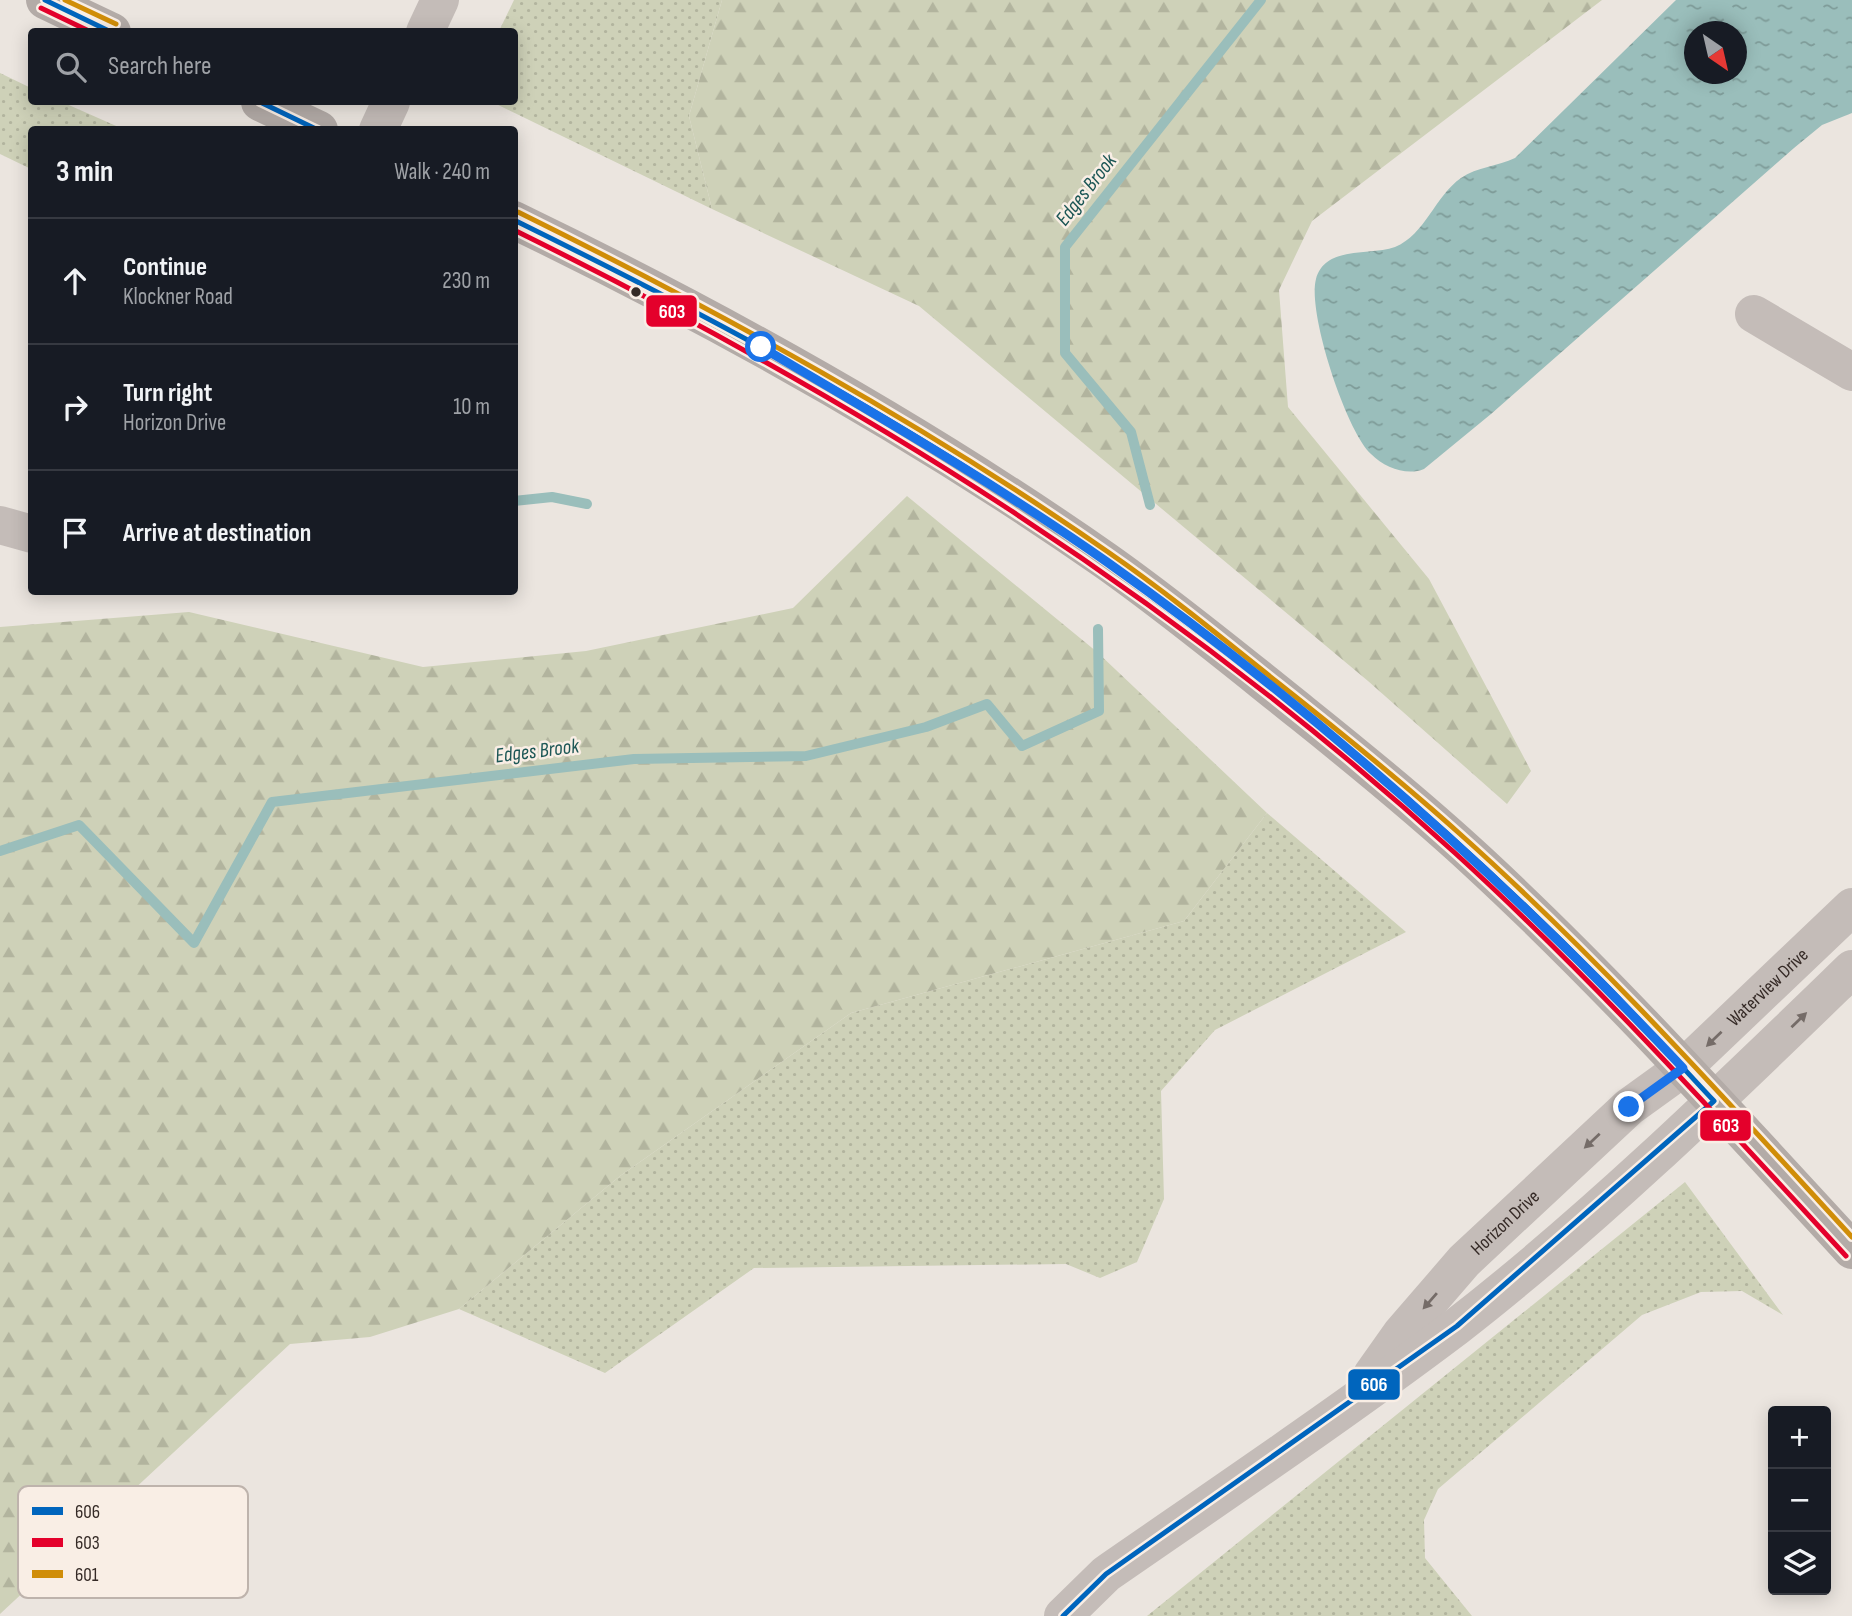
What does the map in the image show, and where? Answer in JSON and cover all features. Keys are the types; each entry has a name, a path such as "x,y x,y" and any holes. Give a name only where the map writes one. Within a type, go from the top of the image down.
{"main road":[{"path":"46,0 104,28"},
{"path":"266,105 311,126"},
{"path":"518,222 647,284 761,347 1018,502 1108,563 1207,637 1358,758 1475,859 1587,965 1852,1250"}],"street":[{"path":"427,28 440,0"},
{"path":"380,126 390,105"},
{"path":"1754,314 1852,372"},
{"path":"0,525 28,533"},
{"name":"Waterview Drive","path":"1683,1068 1852,907"},
{"path":"1714,1101 1852,969"},
{"name":"Horizon Drive","path":"1353,1402 1401,1334 1465,1261 1629,1107 1683,1068"},
{"name":"Horizon Drive","path":"1063,1616 1106,1574 1457,1326 1535,1261 1714,1101"}],"green space":[{"path":"514,0 722,0 689,116 712,209 498,105 518,105 518,28 500,28"},
{"path":"722,0 1602,0 1312,221 1279,290 1288,407 1429,579 1531,771 1507,804 1368,681 919,306 712,209 689,116"},
{"path":"0,73 28,87 28,105 69,105 116,126 28,126 28,168 0,154"},
{"path":"907,496 1097,652 1267,813 1184,921 851,1013 620,1176 459,1309 370,1337 290,1344 137,1486 18,1486 18,1597 0,1614 0,627 189,612 423,667 586,651 793,608"},
{"path":"1267,813 1406,932 1215,1030 1161,1091 1164,1199 1137,1262 1100,1278 1066,1264 754,1268 605,1373 459,1309 620,1176 851,1013 1184,921"},
{"path":"1685,1182 1783,1315 1742,1291 1701,1292 1642,1315 1438,1489 1424,1520 1425,1558 1472,1616 1147,1616"}],"water":[{"path":"1676,0 1852,0 1852,113 1822,125 1794,148 1491,414 1424,469 1411,472 1389,467 1371,454 1361,441 1340,397 1317,317 1316,279 1321,268 1339,256 1385,250 1405,241 1461,178 1474,171 1515,158"}],"waterway":[{"name":"Edges Brook","path":"1150,505 1131,432 1065,353 1065,247 1261,0"},
{"path":"518,501 552,497 587,504"},
{"name":"Edges Brook","path":"0,851 79,825 194,943 272,802 634,759 806,756 926,727 987,704 1022,746 1099,711 1098,629"}],"transit line":[{"name":"606","path":"45,0 103,28"},
{"name":"601","path":"65,0 116,24"},
{"name":"603","path":"41,8 83,28"},
{"name":"606","path":"266,105 310,126"},
{"name":"601","path":"518,212 670,289 893,414 1037,504 1172,599 1393,776 1512,882 1661,1031 1852,1237"},
{"name":"606","path":"518,222 716,323 848,396 976,474 1114,567 1331,734 1470,854 1601,980 1714,1101 1457,1326 1106,1574 1063,1616"},
{"name":"603","path":"518,232 766,362 888,433 1123,586 1236,670 1347,759 1506,901 1655,1050 1846,1256"}],"route":[{"path":"761,347 1018,502 1108,563 1207,637 1358,758 1475,859 1587,965 1683,1068 1629,1107"}]}
